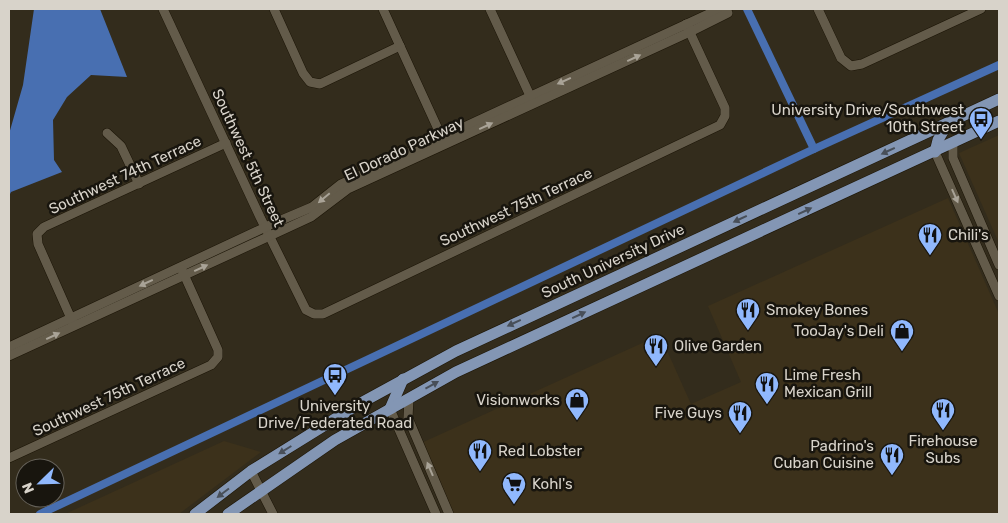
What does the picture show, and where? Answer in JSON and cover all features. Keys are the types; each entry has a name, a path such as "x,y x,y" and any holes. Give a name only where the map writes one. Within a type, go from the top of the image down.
{"main road":[{"name":"South University Drive","path":"194,514 252,471 359,404 456,351 999,99"},
{"path":"228,514 261,489 335,440 456,372 936,152 999,121"},
{"path":"936,152 938,140 948,123"},
{"path":"390,409 403,379"}],"street":[{"name":"Southwest 5th Street","path":"164,9 269,236 306,310 314,314"},
{"path":"274,9 303,73 310,82 320,84 400,46"},
{"path":"383,9 443,140"},
{"path":"490,9 532,100"},
{"name":"El Dorado Parkway","path":"688,28 719,9"},
{"path":"818,9 841,58 851,66 862,64 981,9"},
{"name":"El Dorado Parkway","path":"182,271 265,227 312,207 341,184 443,140 727,11"},
{"name":"Southwest 75th Terrace","path":"314,314 323,314 720,125 725,116 725,108 688,28"},
{"path":"107,133 121,146 139,184"},
{"name":"El Dorado Parkway","path":"9,347 72,322 182,271 269,236 319,213 348,189 443,140"},
{"name":"Southwest 74th Terrace","path":"72,322 38,244 37,234 44,227 226,143"},
{"path":"953,143 954,158 999,265"},
{"path":"936,152 999,296"},
{"name":"Southwest 75th Terrace","path":"9,458 211,365 218,357 216,342 182,271"},
{"name":"El Dorado Parkway","path":"9,356 72,322"},
{"path":"409,398 408,418 449,514"},
{"path":"390,409 436,514"},
{"path":"252,471 273,514"}],"shaded area":[{"path":"999,135 999,243 959,153"},
{"path":"948,198 999,314 999,514 450,514 419,444 660,335 691,404 741,382 708,306"},
{"path":"224,441 261,452 179,514 65,514"}],"water":[{"path":"34,9 100,9 127,77 91,75 67,97 53,120 54,160 62,172 11,192 9,196 9,134 23,85"}],"waterway":[{"path":"747,9 814,149"},
{"path":"40,514 814,149 999,65"}],"place":[{"name":"University Drive/Southwest 10th Street","path":"981,140"},
{"name":"Chili's","path":"930,256"},
{"name":"Smokey Bones","path":"748,331"},
{"name":"TooJay's Deli","path":"902,352"},
{"name":"Olive Garden","path":"656,367"},
{"name":"University Drive/Federated Road","path":"335,396"},
{"name":"Lime Fresh Mexican Grill","path":"767,405"},
{"name":"Visionworks","path":"577,421"},
{"name":"Firehouse Subs","path":"943,431"},
{"name":"Five Guys","path":"740,434"},
{"name":"Red Lobster","path":"480,472"},
{"name":"Padrino's Cuban Cuisine","path":"892,476"},
{"name":"Kohl's","path":"514,505"}]}
